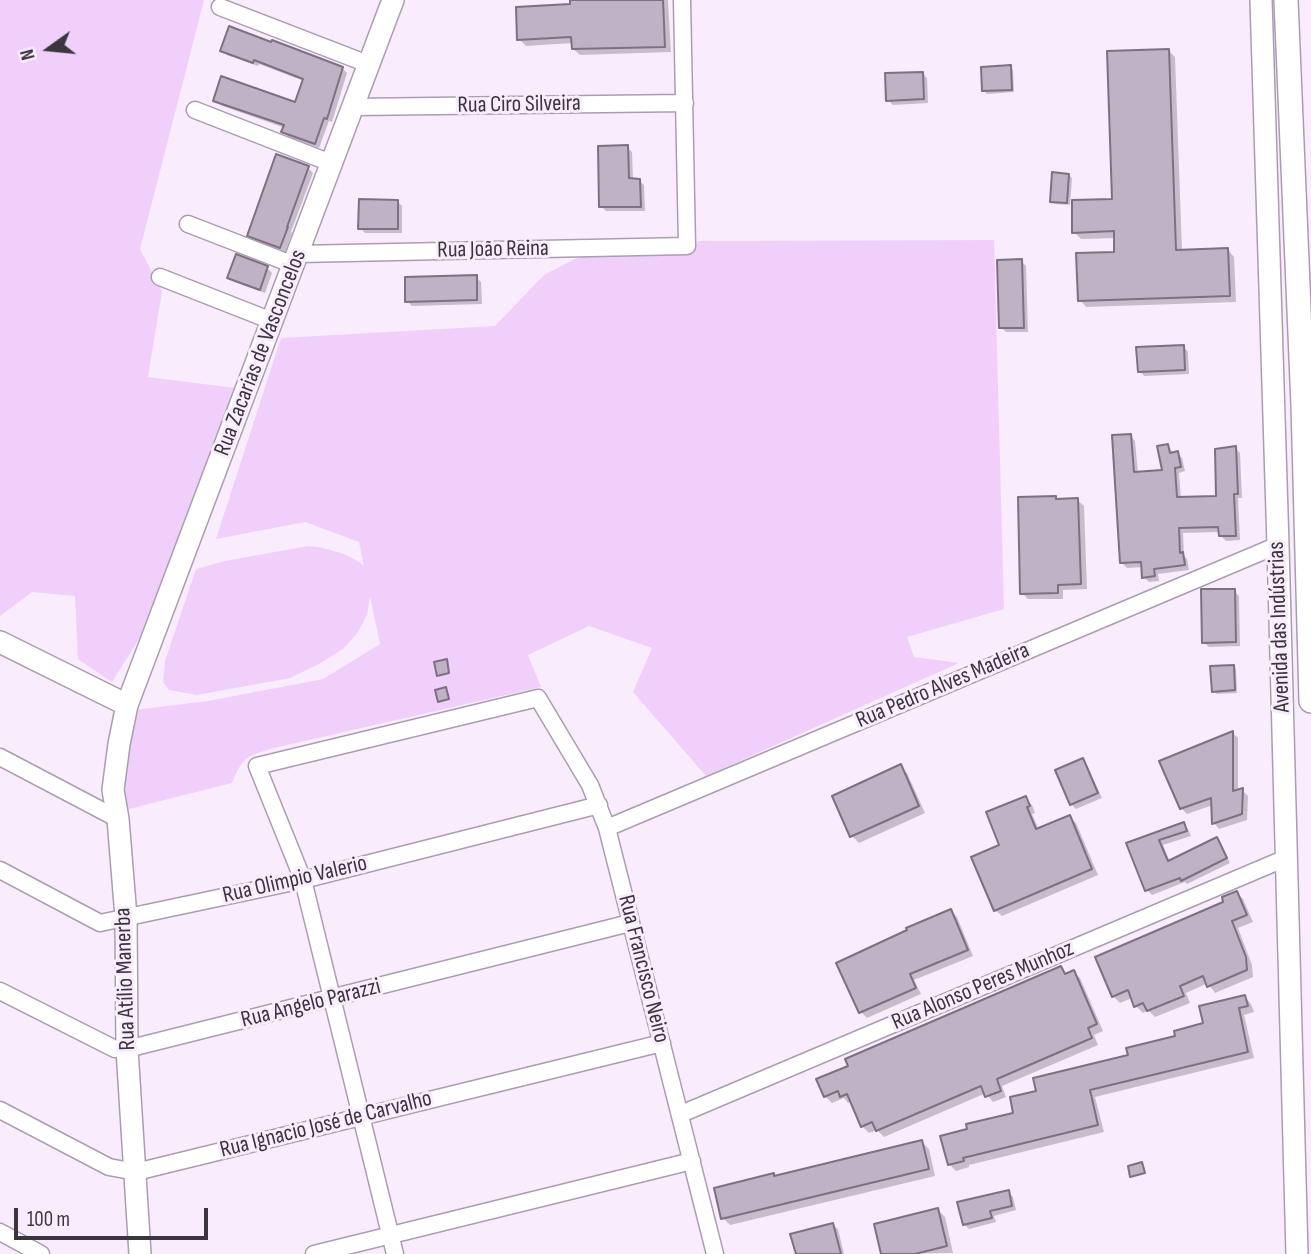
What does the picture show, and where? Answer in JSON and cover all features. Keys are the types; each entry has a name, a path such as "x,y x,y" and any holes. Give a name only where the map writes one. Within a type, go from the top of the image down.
{"main road":[{"name":"Avenida das Indústrias","path":"1286,0 1303,405 1311,701"}],"street":[{"name":"Rua Zacarias de Vasconcelos","path":"127,705 393,0"},
{"path":"682,0 685,103"},
{"name":"Avenida das Indústrias","path":"1261,0 1297,1254"},
{"path":"220,8 368,64"},
{"name":"Rua Ciro Silveira","path":"352,107 685,103"},
{"name":"Rua João Reina","path":"296,259 687,246 685,103"},
{"path":"195,110 331,163"},
{"path":"188,224 296,259"},
{"path":"160,277 272,321"},
{"name":"Rua Pedro Alves Madeira","path":"607,828 1278,545"},
{"path":"0,642 127,705"},
{"name":"Rua Francisco Neiro","path":"303,880 257,766 538,698 590,785 607,828 715,1254"},
{"name":"Rua Atílio Manerba","path":"127,705 113,790 118,819 125,917 127,1049 141,1254"},
{"path":"0,757 118,819"},
{"name":"Rua Olimpio Valerio","path":"0,870 100,923 303,880 599,805"},
{"name":"Rua Alonso Peres Munhoz","path":"681,1114 1286,858"},
{"path":"303,880 396,1254"},
{"name":"Rua Angelo Parazzi","path":"127,1049 630,923"},
{"path":"0,991 115,1049 127,1049"},
{"name":"Rua Ignacio José de Carvalho","path":"0,1110 109,1167 136,1172 662,1043"},
{"path":"314,1254 692,1161"},
{"path":"0,1232 41,1254"}],"shaded area":[{"path":"0,0 204,0 140,249 162,291 148,377 235,388 141,636 112,682 78,659 75,596 32,592 0,616"},
{"path":"994,240 1004,609 907,637 914,657 959,663 706,776 633,692 652,648 589,626 528,655 541,687 274,748 247,758 239,767 232,783 121,811 119,758 134,710 208,701 323,679 380,644 370,597 367,615 358,632 344,648 290,678 197,695 169,690 163,682 165,661 196,569 308,546 338,552 364,566 359,542 305,522 216,539 281,338 495,326 544,275 585,254 678,255 699,241"}],"building":[{"path":"570,0 663,0 665,47 572,49 571,37 517,40 516,7 570,4"},
{"path":"229,26 343,67 327,119 324,118 315,144 281,132 284,125 213,101 221,76 295,102 303,79 254,60 253,63 220,51"},
{"path":"1169,49 1176,250 1228,248 1230,296 1078,301 1076,253 1114,252 1114,231 1072,233 1072,200 1112,199 1107,51"},
{"path":"1011,65 1012,90 982,91 981,67"},
{"path":"923,72 924,99 886,101 885,73"},
{"path":"628,145 629,178 640,179 641,207 599,207 598,146"},
{"path":"276,154 309,166 280,248 247,236"},
{"path":"1052,172 1069,174 1067,203 1050,202"},
{"path":"359,199 398,200 398,229 358,229"},
{"path":"236,254 268,266 260,290 227,278"},
{"path":"1022,259 1024,328 999,328 997,260"},
{"path":"477,275 477,300 405,302 405,277"},
{"path":"1184,345 1185,370 1138,372 1136,347"},
{"path":"1131,434 1134,472 1162,470 1157,446 1168,444 1170,453 1178,451 1181,467 1175,468 1177,497 1216,496 1215,449 1236,446 1236,536 1219,536 1218,527 1179,528 1180,553 1183,552 1185,565 1154,569 1155,576 1142,578 1141,562 1120,563 1112,435"},
{"path":"1056,496 1056,499 1078,498 1081,584 1058,585 1058,593 1020,594 1018,497"},
{"path":"1201,589 1235,589 1236,642 1202,643"},
{"path":"447,659 449,673 437,676 434,662"},
{"path":"1234,665 1235,690 1212,692 1210,666"},
{"path":"446,687 449,699 438,702 435,690"},
{"path":"1233,731 1233,791 1243,788 1242,814 1212,824 1211,798 1180,809 1159,761"},
{"path":"1083,758 1098,793 1070,805 1055,770"},
{"path":"901,764 919,806 850,837 832,796"},
{"path":"1026,796 1030,806 1027,807 1036,829 1070,815 1092,869 994,911 971,857 999,845 986,812"},
{"path":"1184,822 1187,831 1159,840 1168,861 1217,837 1227,858 1181,881 1180,878 1145,891 1126,843"},
{"path":"1237,891 1247,915 1232,921 1246,957 1247,970 1207,987 1203,976 1180,986 1184,996 1147,1011 1143,1003 1134,1007 1128,990 1112,997 1095,957 1223,902 1222,897"},
{"path":"951,909 968,950 910,974 916,988 859,1013 836,963"},
{"path":"1061,966 1065,974 1074,970 1097,1024 1088,1028 1092,1038 997,1079 1001,1091 985,1097 981,1086 876,1131 872,1122 861,1127 847,1094 840,1097 838,1091 824,1097 816,1079 848,1066 845,1059"},
{"path":"1245,995 1248,1006 1239,1008 1248,1052 1090,1090 1098,1125 963,1158 964,1161 948,1165 940,1136 967,1129 966,1124 1013,1113 1010,1097 1036,1091 1033,1078 1128,1055 1126,1048 1175,1036 1174,1031 1203,1023 1199,1006"},
{"path":"922,1140 929,1169 721,1219 714,1188"},
{"path":"1142,1162 1145,1173 1130,1177 1128,1166"},
{"path":"1009,1190 1012,1206 990,1211 992,1218 963,1225 957,1202"},
{"path":"938,1208 947,1246 915,1254 881,1254 874,1224"},
{"path":"833,1223 841,1254 796,1254 790,1234"}]}
